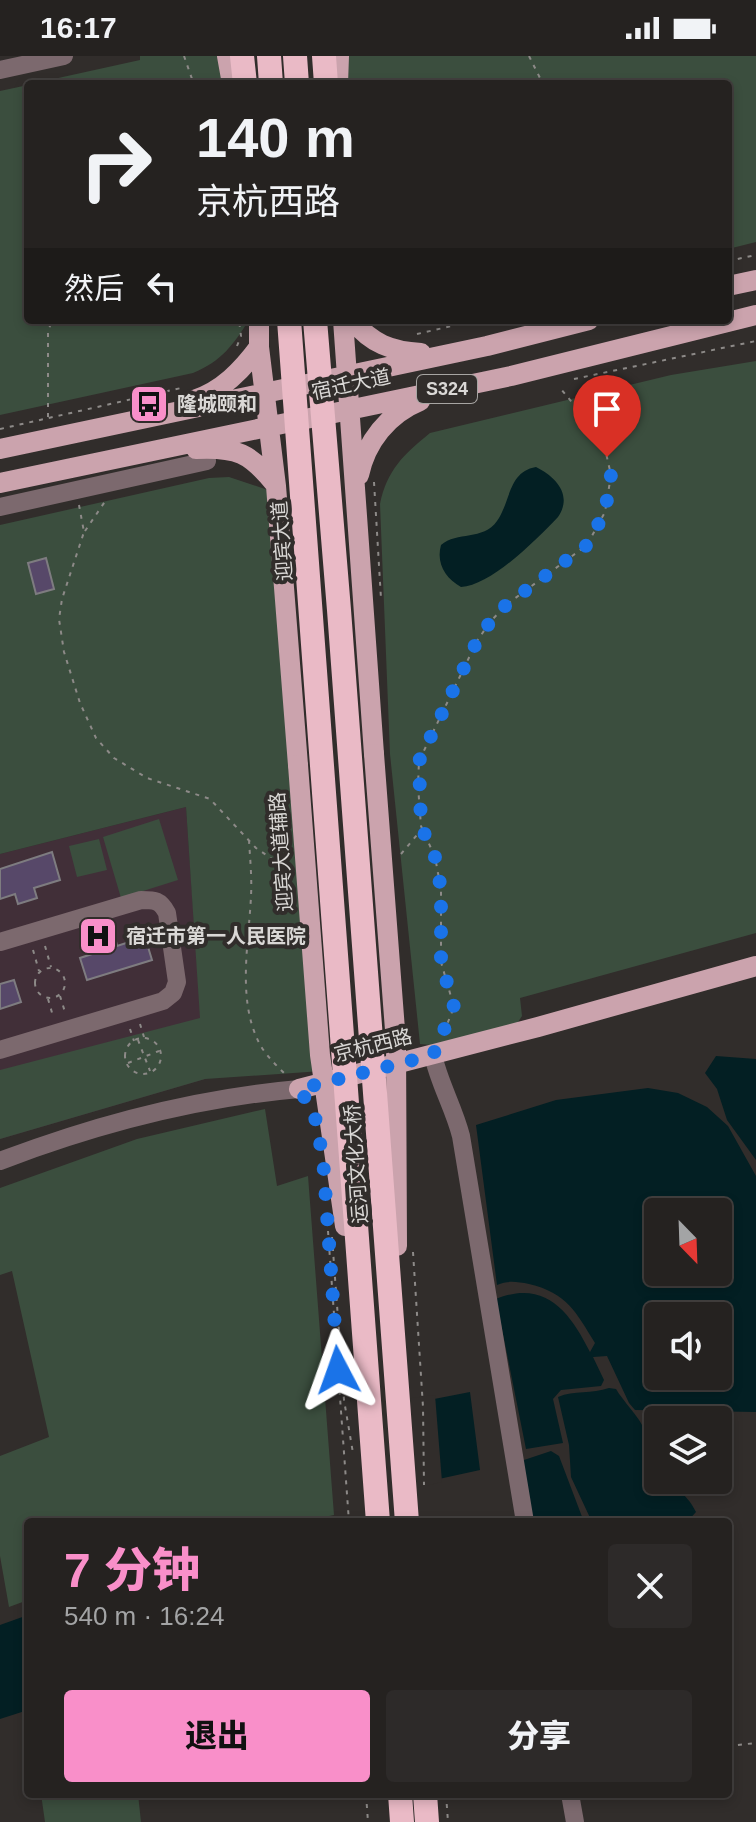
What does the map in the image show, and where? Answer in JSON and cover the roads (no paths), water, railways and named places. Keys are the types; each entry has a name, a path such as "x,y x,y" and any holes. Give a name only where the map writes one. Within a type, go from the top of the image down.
{"highway":[{"path":"242,56 245,80"},
{"path":"269,56 271,80"},
{"path":"295,56 297,80"},
{"path":"324,56 326,80"},
{"name":"迎宾大道","path":"289,324 322,759"},
{"name":"运河文化大桥","path":"315,324 408,1518"},
{"name":"运河文化大桥","path":"322,759 378,1518"},
{"path":"400,1798 402,1822"},
{"path":"425,1798 427,1822"}],"main road":[{"path":"227,56 231,80"},
{"path":"338,80 339,56"},
{"path":"732,285 756,280"},
{"name":"宿迁大道","path":"732,321 756,315"},
{"name":"迎宾大道辅路","path":"259,324 259,347 276,486 320,1055 344,1215 359,1416 372,1518"},
{"path":"343,324 396,1043 396,1234 410,1464 408,1518"},
{"path":"356,324 380,346 397,351 461,351"},
{"name":"宿迁大道","path":"0,449 461,351 572,324"},
{"name":"宿迁大道","path":"0,483 457,387 719,324"},
{"path":"129,421 205,396 224,384 259,347"},
{"path":"355,495 367,448 379,430 414,402 457,387"},
{"path":"136,453 217,448 238,452 258,463 276,486"},
{"name":"京杭西路","path":"299,1089 756,966"}],"street":[{"path":"0,70 64,56"},
{"path":"0,507 207,461"},
{"path":"0,942 141,900 155,900 162,904 167,913 177,982 173,993 163,1001 0,1050"},
{"path":"433,1055 437,1074 454,1111 461,1136 524,1518"},
{"name":"京杭西路","path":"0,1161 153,1112 235,1094 299,1089"},
{"path":"571,1798 575,1822"}],"water":[{"path":"536,467 556,481 563,494 564,501 558,517 500,570 473,585 461,587 446,575 441,564 441,545 491,527 502,513 515,481 527,470"},
{"path":"716,1056 756,1059 756,1160 727,1120 717,1089 705,1073"},
{"path":"648,1088 678,1093 707,1107 728,1126 756,1176 756,1412 732,1412 732,1406 644,1406 644,1410 635,1410 607,1356 593,1357 604,1380 601,1386 561,1390 553,1399 563,1443 526,1449 496,1299 513,1294 542,1296 564,1312 590,1352 595,1343 576,1313 562,1298 529,1284 509,1282 497,1285 476,1125 556,1100"},
{"path":"616,1389 644,1430 644,1494 683,1494 696,1512 691,1518 590,1518 571,1477 569,1445 558,1397"},
{"path":"470,1392 480,1470 384,1491 429,1400"},
{"path":"551,1451 559,1456 582,1518 530,1518 521,1461"},
{"path":"24,1616 24,1711 0,1719 0,1625"}],"place":[{"name":"隆城颐和","path":"149,404"},
{"name":"宿迁市第一人民医院","path":"98,936"}]}
